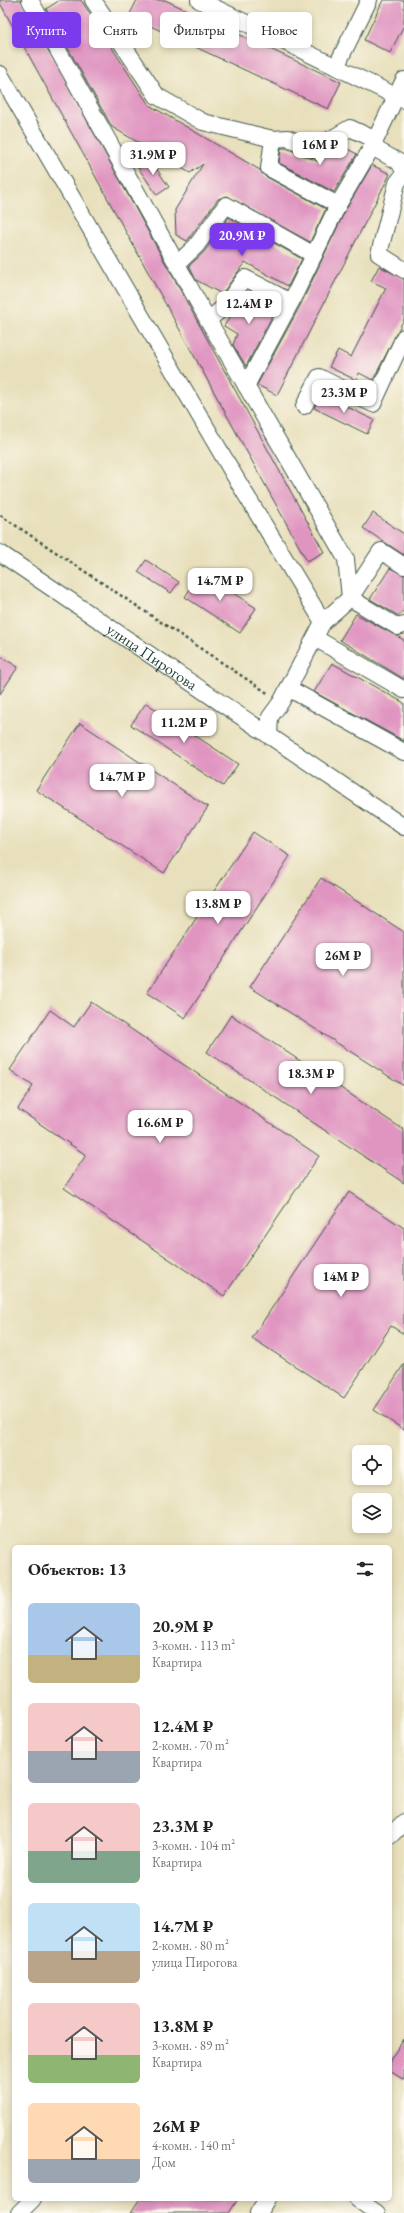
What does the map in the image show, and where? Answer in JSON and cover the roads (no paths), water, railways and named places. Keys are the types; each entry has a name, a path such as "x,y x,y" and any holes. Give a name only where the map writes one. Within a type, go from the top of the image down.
{"street":[{"path":"93,0 157,96 203,122 272,139 288,138 314,149 350,128 400,162 404,172 397,184 378,254 404,270"},
{"path":"199,0 400,98"},
{"path":"336,67 369,0"},
{"path":"33,1 208,320 346,559 350,598"},
{"path":"0,74 233,473 323,622"},
{"path":"246,386 291,302 338,205 400,98 404,80"},
{"path":"272,139 268,168 338,205"},
{"path":"177,264 196,246 226,205 314,255"},
{"path":"208,320 223,308 245,278 291,302"},
{"path":"304,406 319,377 373,404 404,337"},
{"path":"269,736 270,718 285,695 323,622 350,598 381,551 404,566"},
{"name":"улица Пирогова","path":"0,553 404,827"},
{"path":"350,598 398,627 404,626"},
{"path":"315,638 404,690"},
{"path":"285,695 404,752"},
{"path":"392,1834 404,1822"},
{"path":"19,2213 31,2201"},
{"path":"258,2213 266,2201"},
{"path":"360,2201 377,2213"}]}
